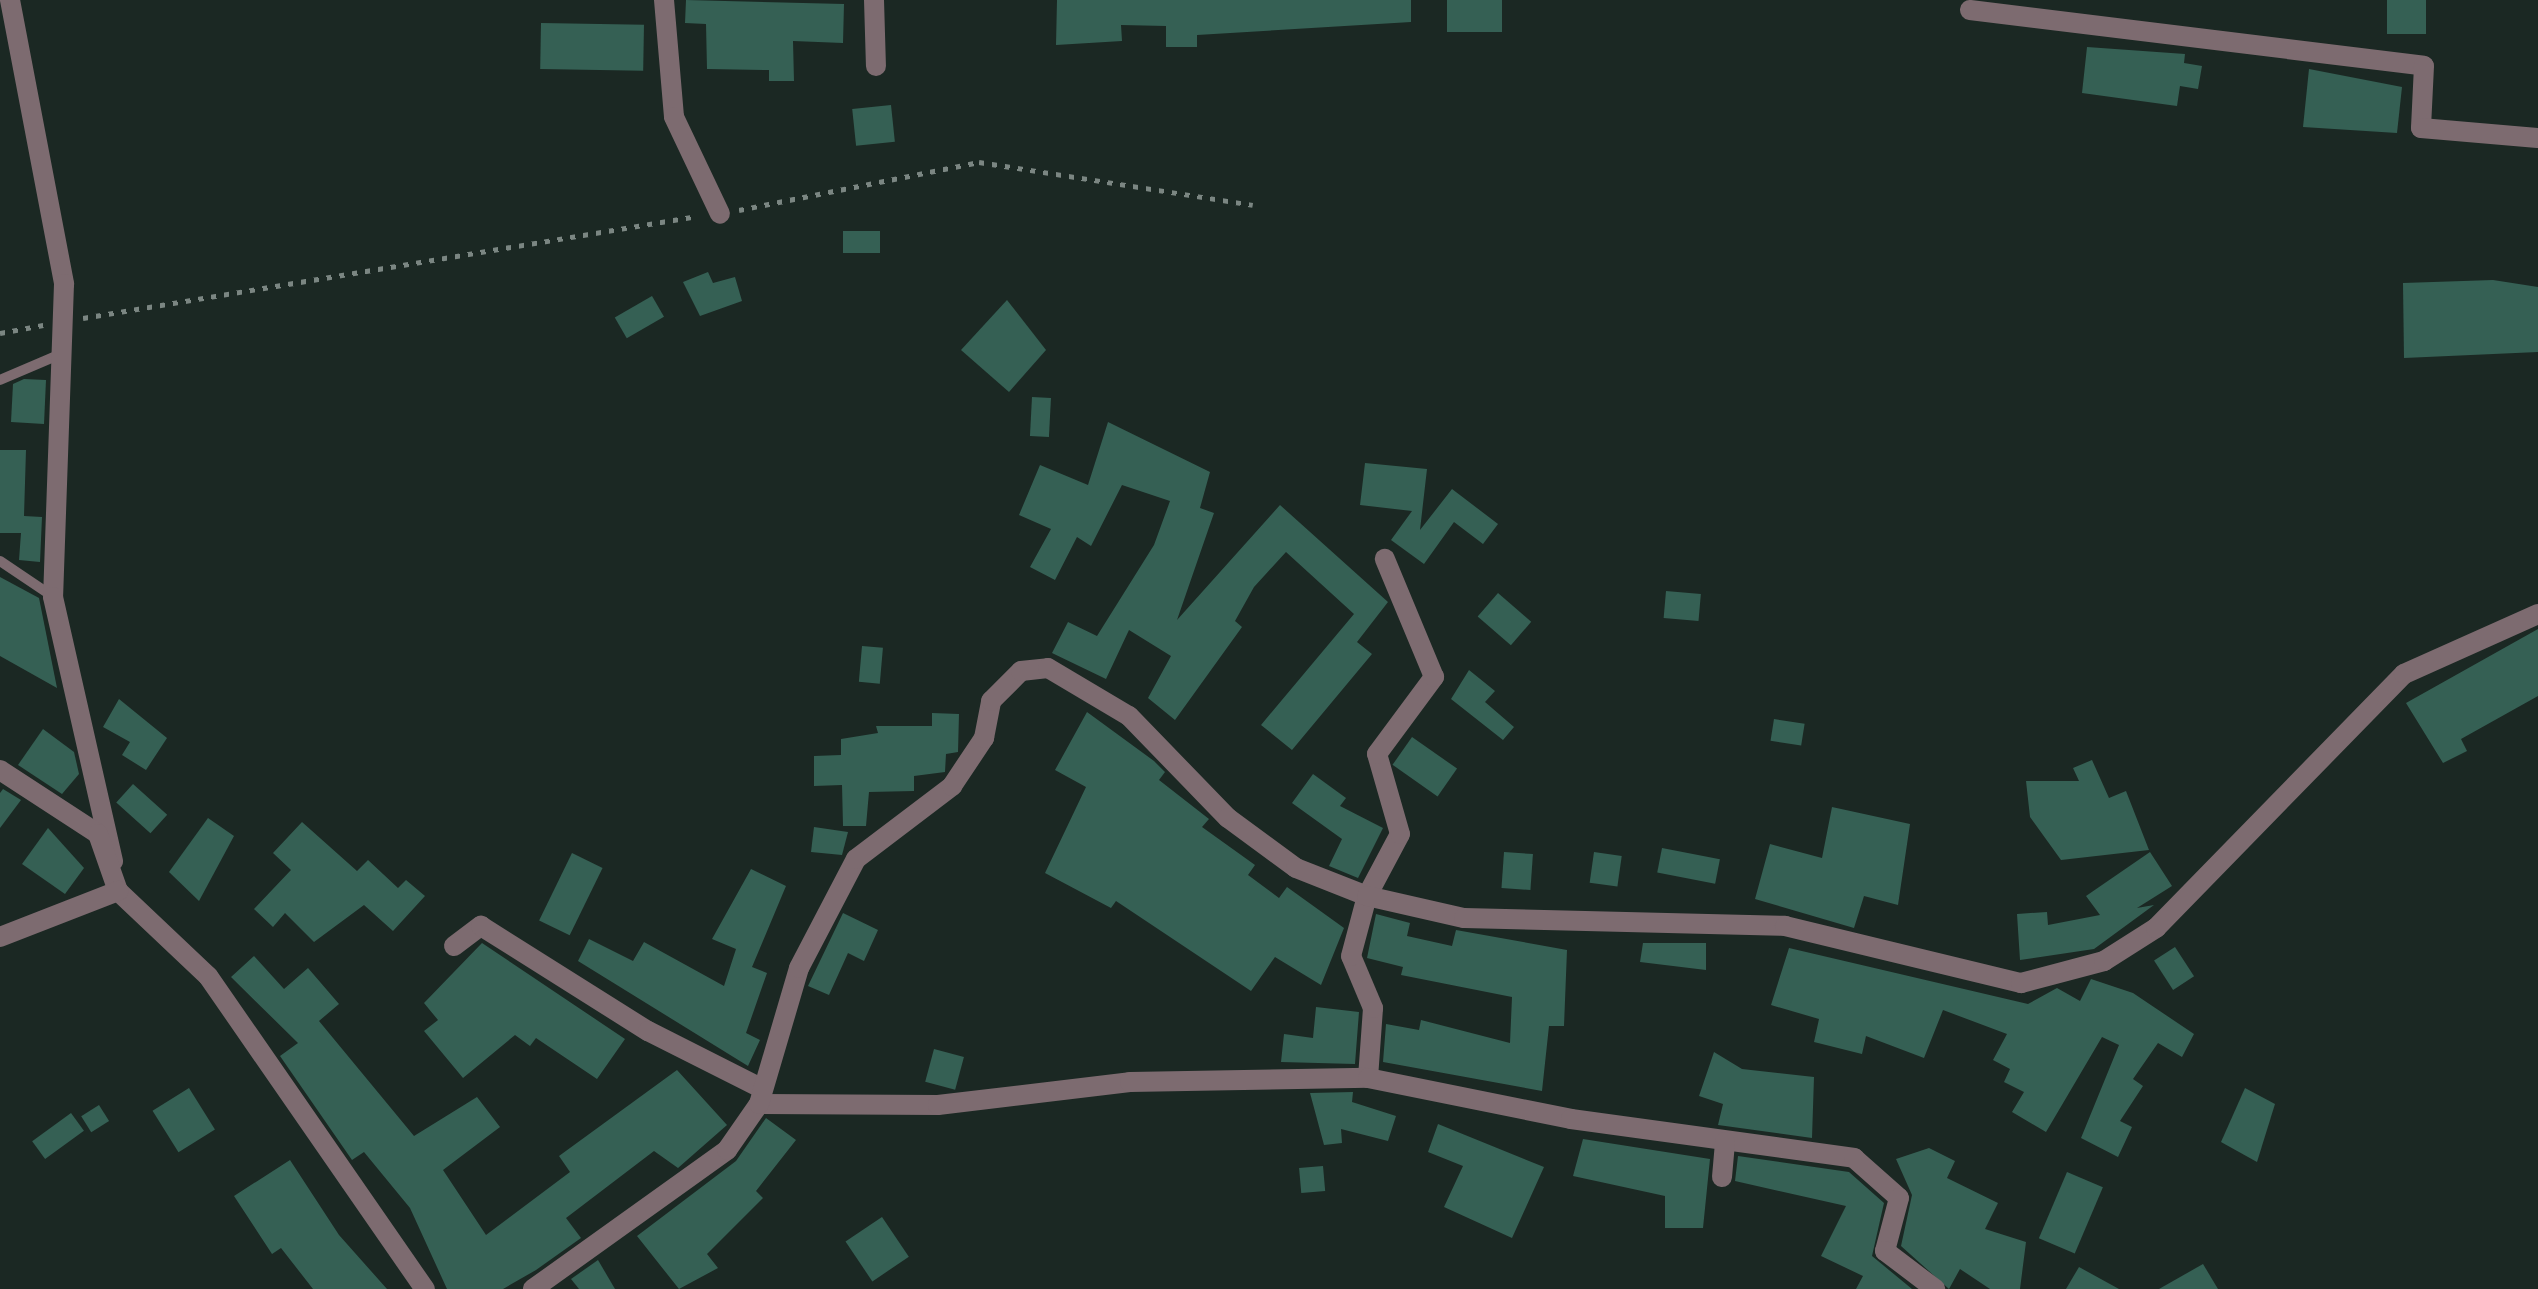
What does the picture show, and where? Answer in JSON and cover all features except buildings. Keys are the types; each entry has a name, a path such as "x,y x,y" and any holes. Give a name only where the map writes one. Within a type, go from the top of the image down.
{"street":[{"path":"10,0 66,321 52,596 118,892 208,976 425,1289"},
{"path":"664,0 674,117 720,214"},
{"path":"874,0 876,66"},
{"path":"1970,10 2424,66 2421,128 2538,138"},
{"path":"1368,1078 1373,1008 1351,956 1367,896 1400,834 1382,740 1434,678 1386,559"},
{"path":"532,1289 726,1150 759,1095 799,968 856,859 952,786 984,738 991,701 1021,672 1048,668 1129,716 1228,818 1296,868 1367,896 1464,918 1785,926 2021,982 2104,962 2156,928 2404,674 2538,614"},
{"path":"0,770 98,834 113,861"},
{"path":"0,937 118,892"},
{"path":"454,946 481,926 759,1095 938,1105 1130,1082 1368,1078 1725,1142 1854,1158 1898,1198 1885,1251 1936,1289"},
{"path":"1722,1177 1725,1142"}],"lane":[{"path":"0,380 66,352"},
{"path":"0,562 52,596"}],"path":[{"path":"0,333 720,214 979,162 1252,205"}]}
